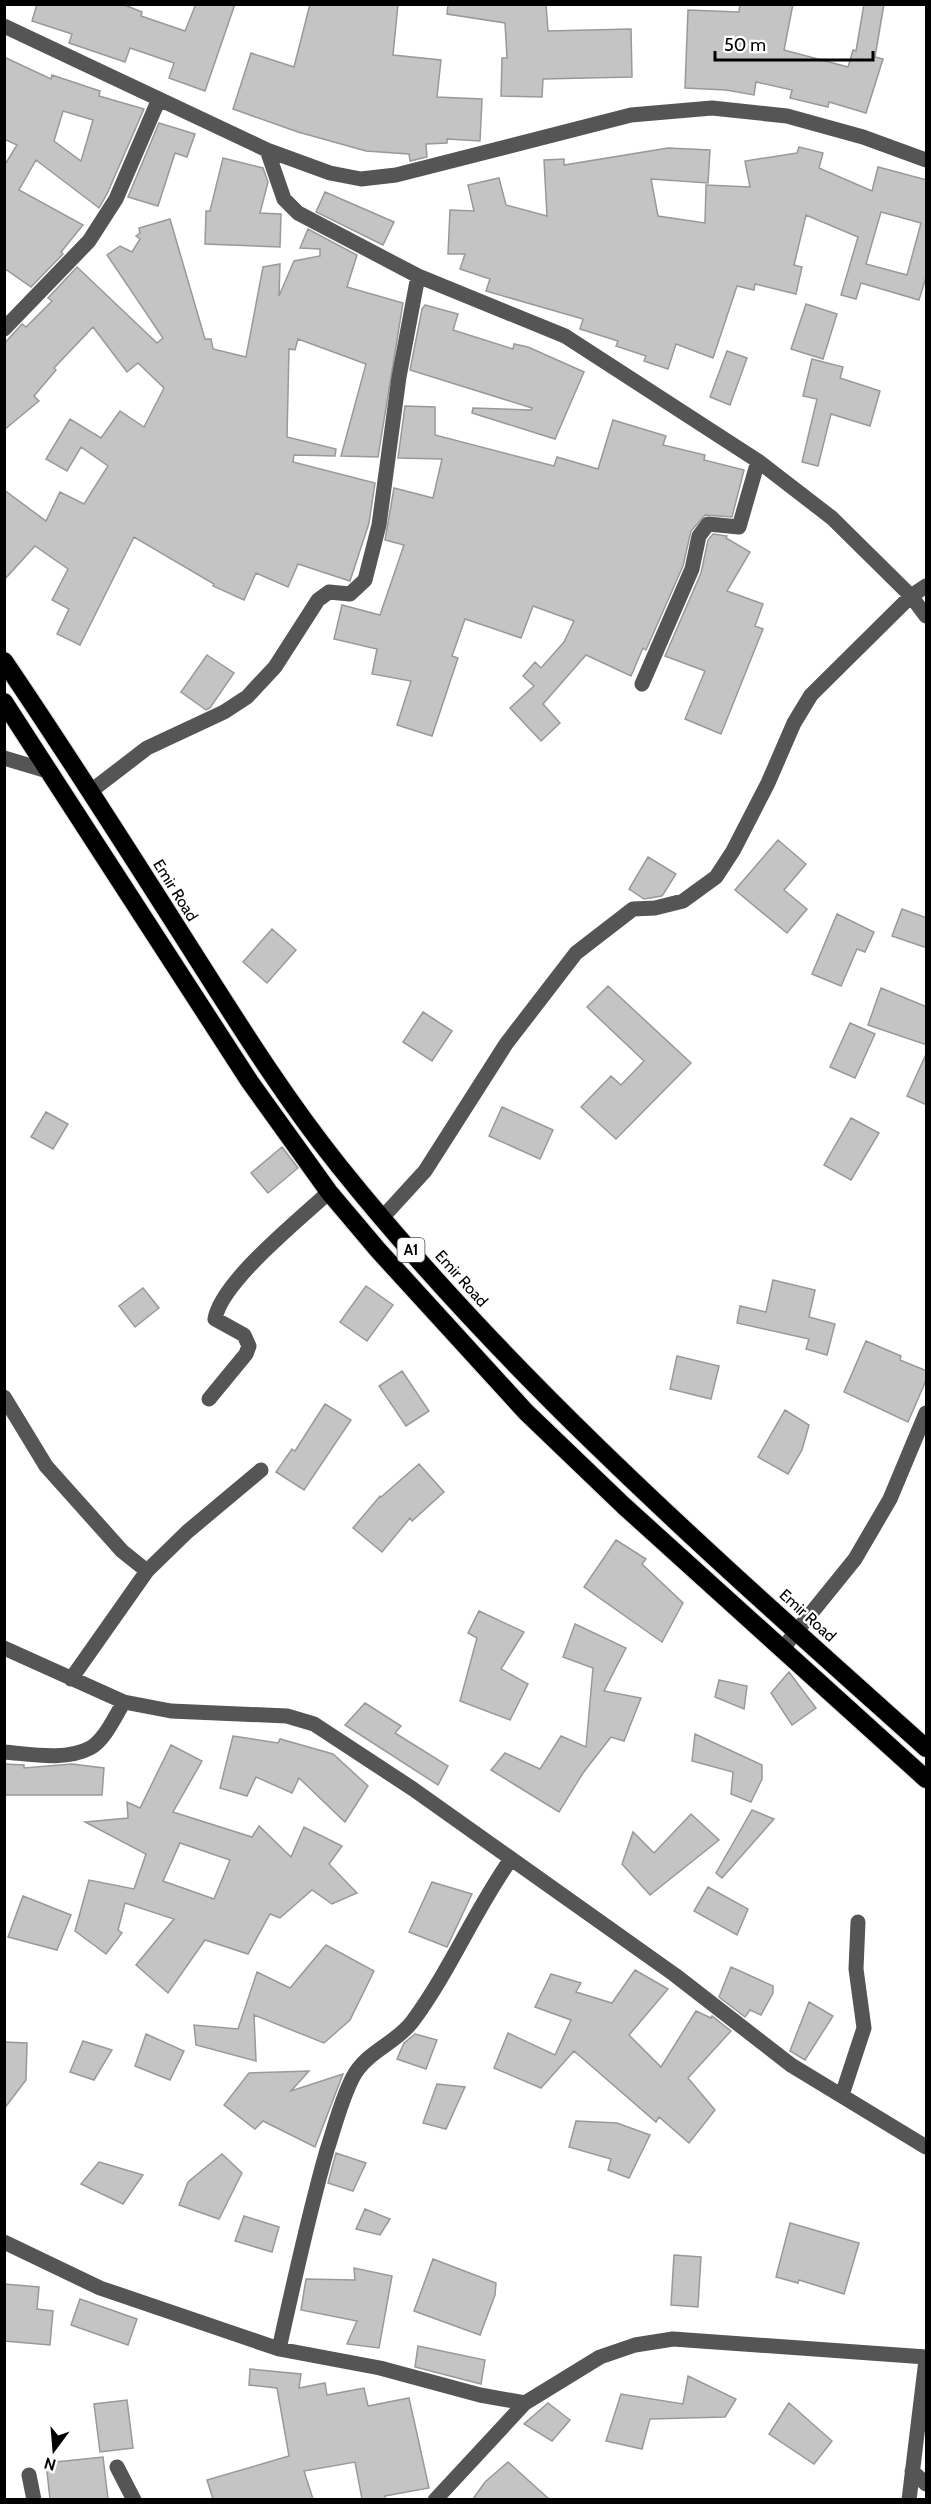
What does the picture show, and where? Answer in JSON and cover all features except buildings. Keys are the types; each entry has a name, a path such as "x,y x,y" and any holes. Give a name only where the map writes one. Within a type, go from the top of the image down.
{"highway":[{"name":"Emir Road","path":"4,661 91,791 266,1066 337,1164 382,1218 495,1344 596,1446 797,1632 927,1748"},
{"name":"A1","path":"4,702 209,1021 329,1192 440,1320 526,1412 624,1506 927,1779"}],"street":[{"path":"4,26 267,150 330,173 362,179 396,175 631,115 712,108 787,116 863,137 927,160"},
{"path":"4,329 89,241 116,199 159,99"},
{"path":"267,150 284,199 298,213 418,276 565,336 759,461 832,518 911,596 927,616"},
{"path":"91,791 147,748 224,712 247,697 275,667 318,600 329,592 350,594 365,580 379,525 399,377 418,276"},
{"path":"642,684 692,569 699,536 708,524 739,527 759,461"},
{"path":"382,1218 425,1171 506,1044 576,953 633,909 655,908 683,902 716,877 738,841 768,783 794,723 811,695 911,596 927,586"},
{"path":"4,758 51,772"},
{"path":"209,1399 246,1354 249,1346 244,1335 215,1318 217,1307 224,1294 329,1192"},
{"path":"4,1397 46,1466 122,1551 147,1572"},
{"path":"783,1648 855,1559 890,1499 927,1413"},
{"path":"71,1679 147,1572 187,1533 261,1470"},
{"path":"4,1648 124,1702 171,1711 287,1716 314,1724 413,1789 675,1975 790,2065 927,2147"},
{"path":"4,1752 68,1754 91,1748 102,1736 124,1702"},
{"path":"279,2349 322,2168 341,2105 353,2076 364,2061 410,2024 446,1968 485,1895 511,1859"},
{"path":"842,2095 864,2028 856,1969 858,1922"},
{"path":"4,2242 100,2288 279,2349 380,2368 480,2395 525,2403"},
{"path":"435,2499 525,2403 600,2357 635,2344 673,2339 927,2359 909,2499"},
{"path":"117,2467 134,2499"},
{"path":"912,2471 927,2484"},
{"path":"28,2475 34,2499"}]}
